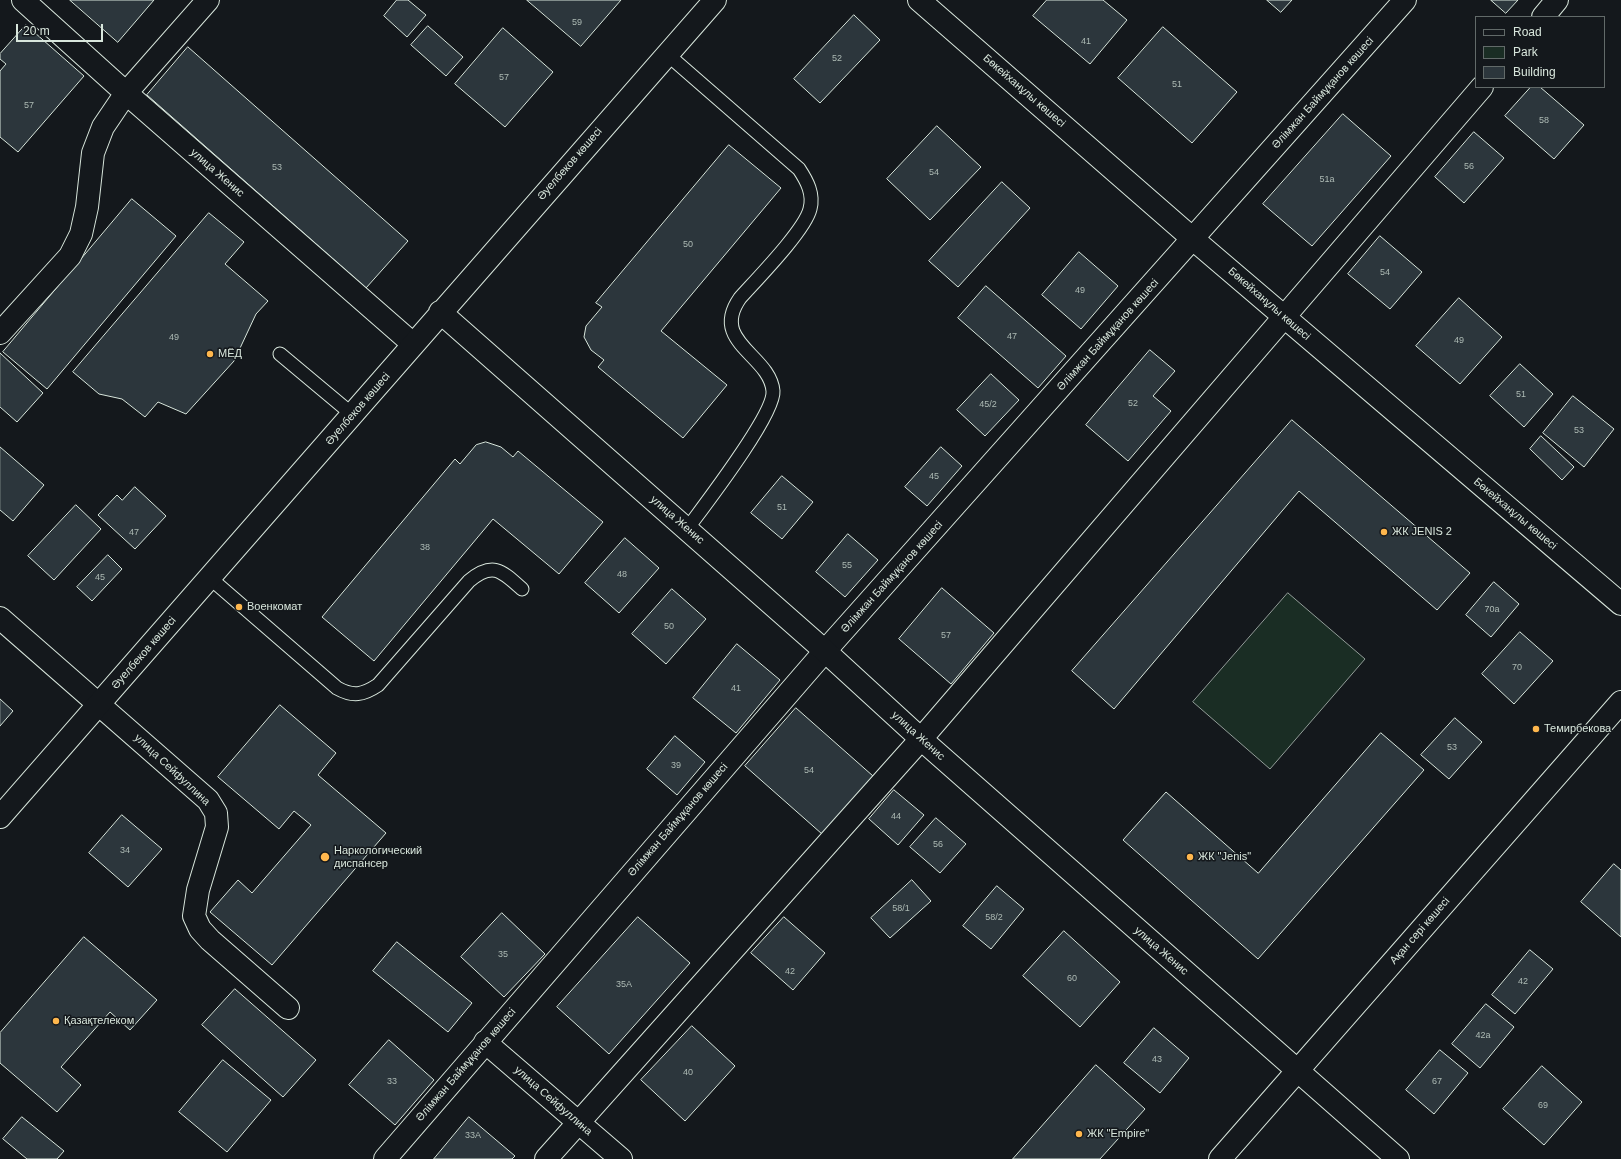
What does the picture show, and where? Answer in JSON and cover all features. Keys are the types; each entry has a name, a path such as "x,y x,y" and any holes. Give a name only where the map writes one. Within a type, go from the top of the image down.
{"street":[{"name":"улица Женис","path":"23,0 126,93 413,344"},
{"path":"0,334 70,256 81,234 87,207 93,153 102,127 126,93 208,0"},
{"name":"Әуелбеков көшесі","path":"0,817 353,415 440,312 715,0"},
{"name":"Бөкейханұлы көшесі","path":"919,0 1193,239 1621,604"},
{"name":"Әлімжан Баймұқанов көшесі","path":"385,1159 825,651 1405,0"},
{"path":"1543,16 1557,0"},
{"path":"546,1159 921,739 1283,316 1481,88"},
{"name":"улица Женис","path":"440,312 825,651 921,739 1398,1159"},
{"name":"улица Сейфуллина","path":"0,618 208,800 216,813 217,827 198,890 194,916 200,929 210,940 288,1008"},
{"name":"Ақан сері көшесі","path":"1220,1159 1621,702"},
{"name":"улица Сейфуллина","path":"485,1042 621,1159"}],"lane":[{"path":"667,54 799,169 808,182 811,196 810,209 803,224 740,298 734,307 731,317 734,334 770,381 773,392 771,403 758,429 687,530"},
{"path":"280,354 353,415"},
{"path":"210,578 337,688 347,694 358,695 368,692 378,685 469,581 478,574 489,569 500,571 522,589"}],"green space":[{"path":"1288,593 1365,659 1270,769 1193,702"}],"building":[{"path":"70,0 154,0 118,42"},
{"path":"397,0 408,0 426,15 407,37 384,16"},
{"path":"527,0 621,0 581,46"},
{"path":"1047,0 1103,0 1127,20 1090,64 1033,16"},
{"path":"1267,0 1292,0 1281,12"},
{"path":"1491,0 1518,0 1506,13"},
{"path":"854,15 880,40 820,103 794,79"},
{"path":"26,25 84,76 18,152 0,137 0,71 6,64 0,59 0,54"},
{"path":"428,26 463,57 446,76 411,45"},
{"path":"1163,27 1237,92 1192,143 1118,78"},
{"path":"503,28 553,72 505,127 455,84"},
{"path":"188,47 408,241 366,288 147,95"},
{"path":"1530,88 1541,88 1584,125 1554,159 1505,116"},
{"path":"1343,114 1391,156 1312,246 1263,204"},
{"path":"937,126 981,167 930,220 887,179"},
{"path":"1474,132 1504,158 1464,203 1435,177"},
{"path":"729,145 781,188 661,331 727,385 683,438 598,367 604,360 591,350 584,337 586,326 602,307 596,303"},
{"path":"1002,182 1030,208 958,287 929,261"},
{"path":"132,199 176,236 47,389 3,352"},
{"path":"209,213 244,242 225,264 268,301 256,314 234,361 186,414 158,402 145,417 122,399 99,394 73,372"},
{"path":"1380,236 1422,272 1390,309 1348,274"},
{"path":"1079,252 1118,286 1081,329 1042,295"},
{"path":"986,286 1066,356 1038,388 958,318"},
{"path":"1459,298 1502,337 1460,384 1416,346"},
{"path":"1150,350 1175,371 1153,396 1171,411 1128,461 1086,425"},
{"path":"0,353 43,393 17,422 0,407"},
{"path":"1520,364 1553,394 1524,427 1490,396"},
{"path":"991,374 1019,400 985,436 957,410"},
{"path":"1573,396 1614,429 1584,467 1543,433"},
{"name":"ЖК JENIS 2","path":"1292,420 1470,573 1437,610 1299,491 1114,709 1072,671"},
{"path":"1541,436 1574,467 1562,480 1530,449"},
{"path":"486,442 501,447 513,457 518,451 603,522 559,574 493,519 374,661 322,617 455,459 460,464 476,445"},
{"path":"0,447 44,485 13,521 0,510"},
{"path":"941,447 962,466 927,506 905,487"},
{"path":"782,476 813,502 782,539 751,513"},
{"path":"135,487 166,516 135,549 98,515 117,495 122,500"},
{"path":"76,505 101,529 54,580 28,556"},
{"path":"848,534 878,560 845,597 816,572"},
{"path":"625,538 659,568 619,613 585,583"},
{"path":"108,555 122,569 92,601 77,587"},
{"path":"1494,582 1519,604 1491,637 1466,615"},
{"path":"942,588 994,633 951,684 899,639"},
{"path":"672,589 706,619 666,664 632,634"},
{"path":"1520,632 1553,661 1514,704 1482,674"},
{"path":"737,644 780,680 736,733 693,698"},
{"path":"0,699 13,711 0,726"},
{"name":"Наркологический диспансер","path":"280,705 336,753 318,775 386,833 272,965 210,912 238,880 252,893 311,825 294,811 279,829 218,777"},
{"path":"796,708 873,776 822,834 745,766"},
{"path":"1455,718 1482,742 1449,779 1421,755"},
{"name":"ЖК \"Jenis\"","path":"1381,733 1424,770 1258,959 1123,840 1166,792 1258,873"},
{"path":"675,736 705,762 677,795 647,769"},
{"path":"894,790 924,815 898,845 869,819"},
{"path":"122,815 162,849 128,887 89,853"},
{"path":"936,818 966,844 940,873 910,847"},
{"path":"1614,864 1621,870 1621,937 1581,902"},
{"path":"912,880 931,901 890,938 871,918"},
{"path":"997,886 1024,909 991,949 963,926"},
{"path":"502,913 545,954 504,997 461,957"},
{"path":"638,917 690,963 609,1054 557,1007"},
{"path":"784,917 825,953 793,990 751,953"},
{"path":"1064,931 1120,982 1080,1027 1023,976"},
{"name":"Қазақтелеком","path":"84,937 157,1000 130,1030 110,1012 61,1067 81,1085 57,1112 0,1063 0,1033"},
{"path":"397,942 472,1003 448,1032 373,971"},
{"path":"1530,950 1553,969 1515,1014 1492,995"},
{"path":"235,989 316,1060 283,1097 202,1025"},
{"path":"1486,1004 1514,1027 1480,1068 1452,1044"},
{"path":"692,1026 735,1066 685,1121 641,1080"},
{"path":"1154,1028 1189,1058 1160,1093 1124,1063"},
{"path":"389,1040 434,1080 395,1125 349,1085"},
{"path":"1440,1050 1468,1073 1434,1114 1406,1090"},
{"path":"223,1060 271,1100 227,1152 179,1112"},
{"name":"ЖК \"Empire\"","path":"1096,1065 1145,1109 1100,1159 1013,1159"},
{"path":"1542,1066 1582,1102 1544,1145 1503,1109"},
{"path":"22,1117 64,1151 57,1159 27,1159 3,1139"},
{"path":"469,1117 515,1156 512,1159 434,1159"}],"place":[{"name":"МЁД","path":"210,354"},
{"name":"ЖК JENIS 2","path":"1384,532"},
{"name":"Военкомат","path":"239,607"},
{"name":"Темирбекова","path":"1536,729"},
{"name":"Наркологический диспансер","path":"325,857"},
{"name":"ЖК \"Jenis\"","path":"1190,857"},
{"name":"Қазақтелеком","path":"56,1021"},
{"name":"ЖК \"Empire\"","path":"1079,1134"}]}
